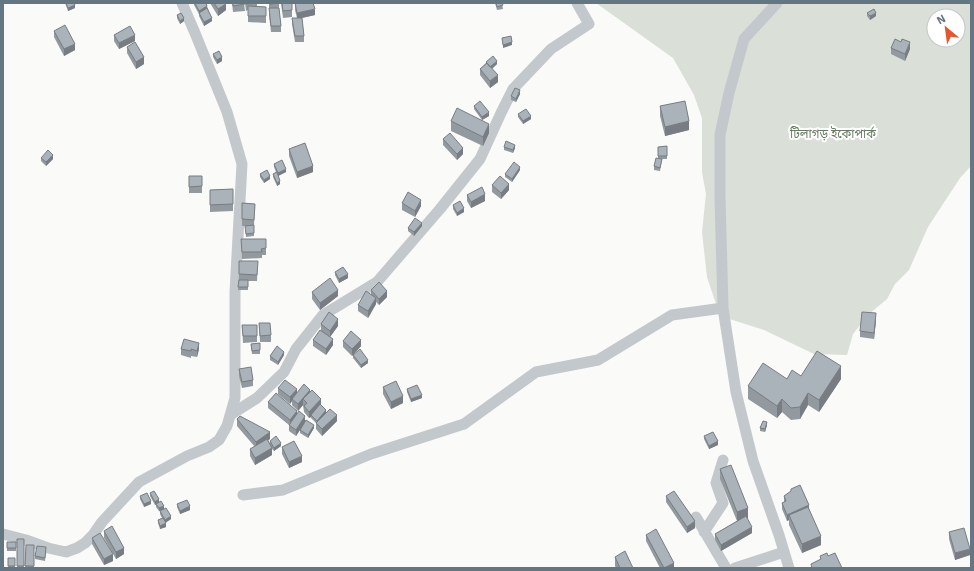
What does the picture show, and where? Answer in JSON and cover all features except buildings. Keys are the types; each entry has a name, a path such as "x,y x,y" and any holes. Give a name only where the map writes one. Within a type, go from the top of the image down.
{"street":[{"path":"3,534 66,552 77,548 93,535 102,522 139,482 187,456 210,447 219,440 227,426 235,398 235,292 242,164 227,112 182,3"},
{"path":"230,415 257,398 284,372 296,348 323,315 377,282 440,209 480,159 500,112 513,89 551,49 588,24 577,3"},
{"path":"777,3 744,39 729,93 720,135 720,197 723,308 738,400 753,461 779,535 788,568"},
{"path":"243,495 283,490 371,454 464,424 536,372 598,360 672,315 723,308"},
{"path":"704,532 723,503 716,484 723,460"},
{"path":"696,517 726,568"},
{"path":"735,568 784,552"}],"green space":[{"name":"টিলাগড় ইকোপার্ক","path":"596,3 971,3 971,166 960,178 928,227 909,270 895,284 887,299 869,314 853,334 847,355 814,354 764,330 720,316 707,277 702,232 706,194 702,172 702,118 694,95 673,58"}]}
